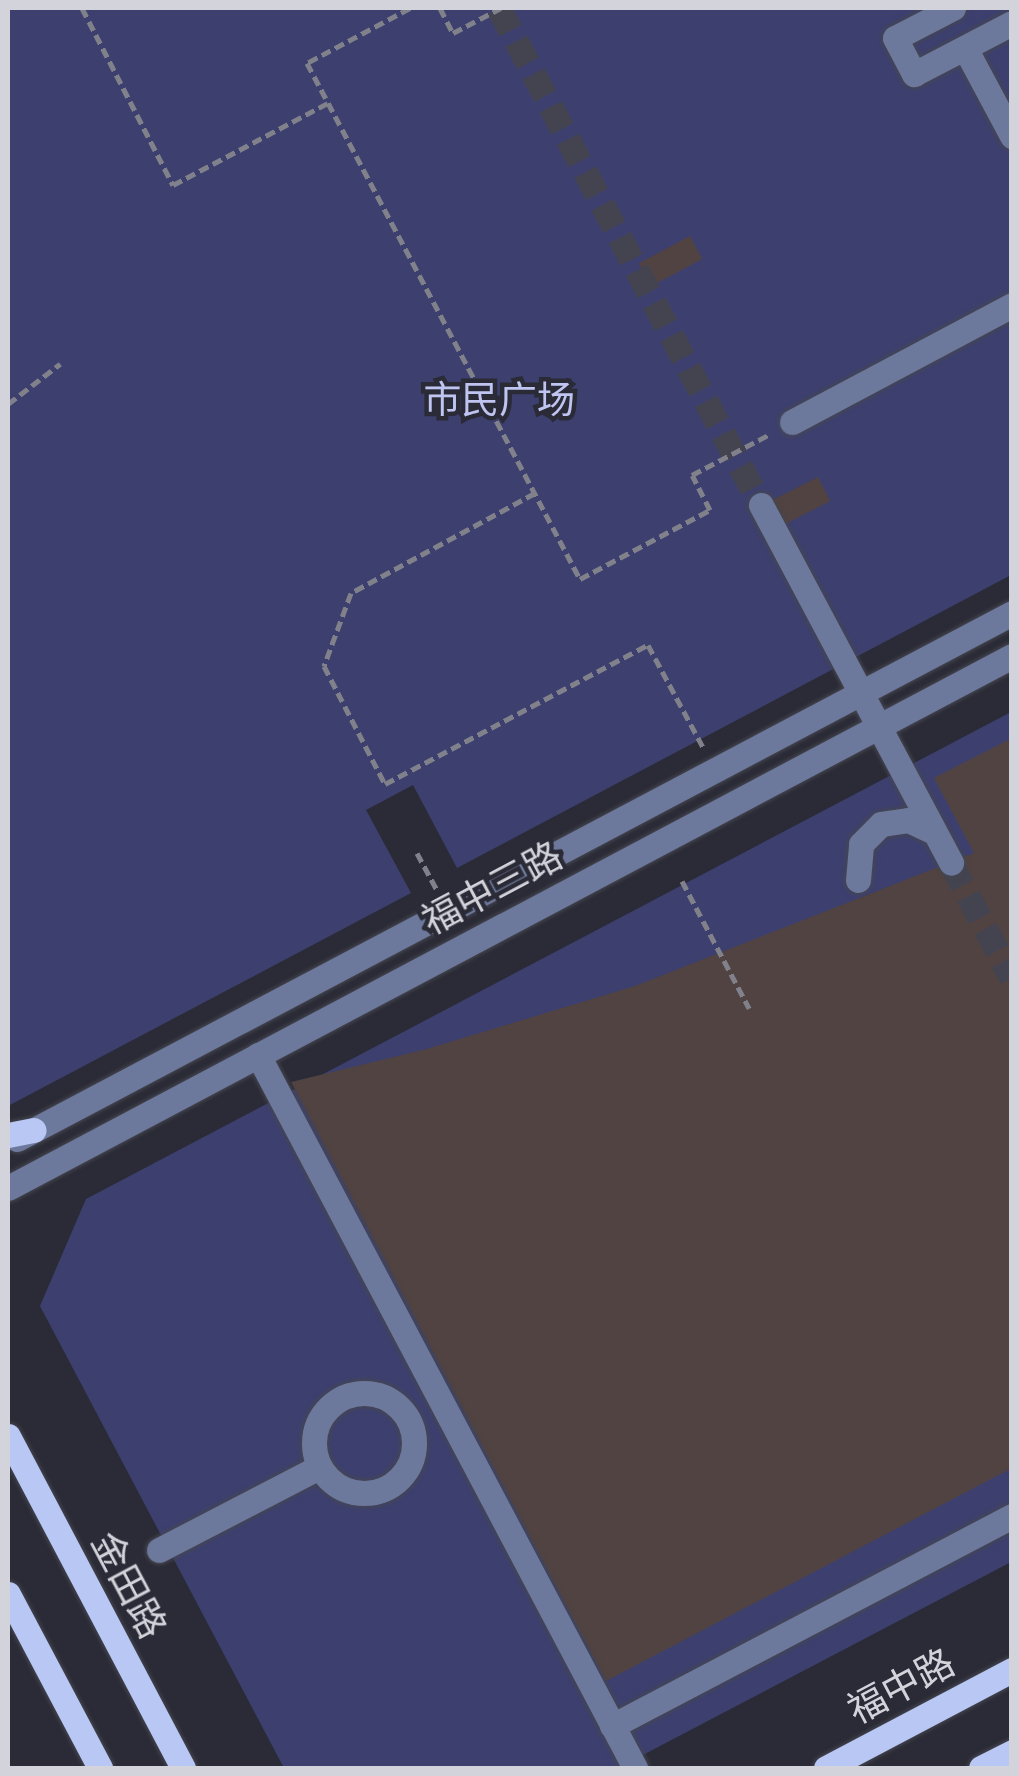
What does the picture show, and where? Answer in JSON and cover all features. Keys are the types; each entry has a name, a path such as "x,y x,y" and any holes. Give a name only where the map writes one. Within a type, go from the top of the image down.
{"main road":[{"path":"8,1135 34,1130"},
{"name":"金田路","path":"8,1436 183,1768"},
{"path":"8,1594 100,1768"},
{"name":"福中路","path":"826,1768 1012,1670"},
{"path":"981,1768 1012,1752"}],"street":[{"path":"947,9 896,38 914,74 1012,21 1005,8"},
{"path":"964,48 1012,136"},
{"path":"792,422 1012,306"},
{"path":"761,504 951,863"},
{"name":"福中三路","path":"8,1144 1012,613"},
{"name":"福中三路","path":"8,1188 1012,656"},
{"path":"858,880 861,844 881,824 908,820 934,832"},
{"path":"258,1055 635,1768"},
{"path":"387,1398 409,1420 414,1454 395,1484 362,1494 330,1481 319,1467 314,1436 340,1399 387,1398"},
{"path":"409,1420 440,1402"},
{"path":"159,1550 319,1467"},
{"path":"612,1726 1012,1516"}],"path":[{"path":"82,8 173,184 328,103"},
{"path":"411,8 307,64 580,579 710,510 692,475 792,422"},
{"path":"440,8 454,33 500,8"},
{"path":"8,404 60,364"},
{"path":"535,493 352,593 324,666 385,784 648,645 703,748"},
{"path":"417,853 437,890"},
{"path":"682,881 749,1008"}],"green space":[{"name":"市民广场","path":"8,8 1011,8 1011,575 457,868 413,785 366,810 411,893 8,1106"},
{"path":"1011,712 1011,1562 618,1768 284,1768 40,1306 86,1199"}],"building":[{"path":"690,236 702,259 651,286 639,263"},
{"path":"818,477 830,501 779,527 766,503"},
{"path":"1012,738 1012,1468 606,1681 291,1082 427,1049 635,986 974,853 934,778"}],"tunnel":[{"path":"499,8 761,505"},
{"path":"951,863 1012,978"}]}
